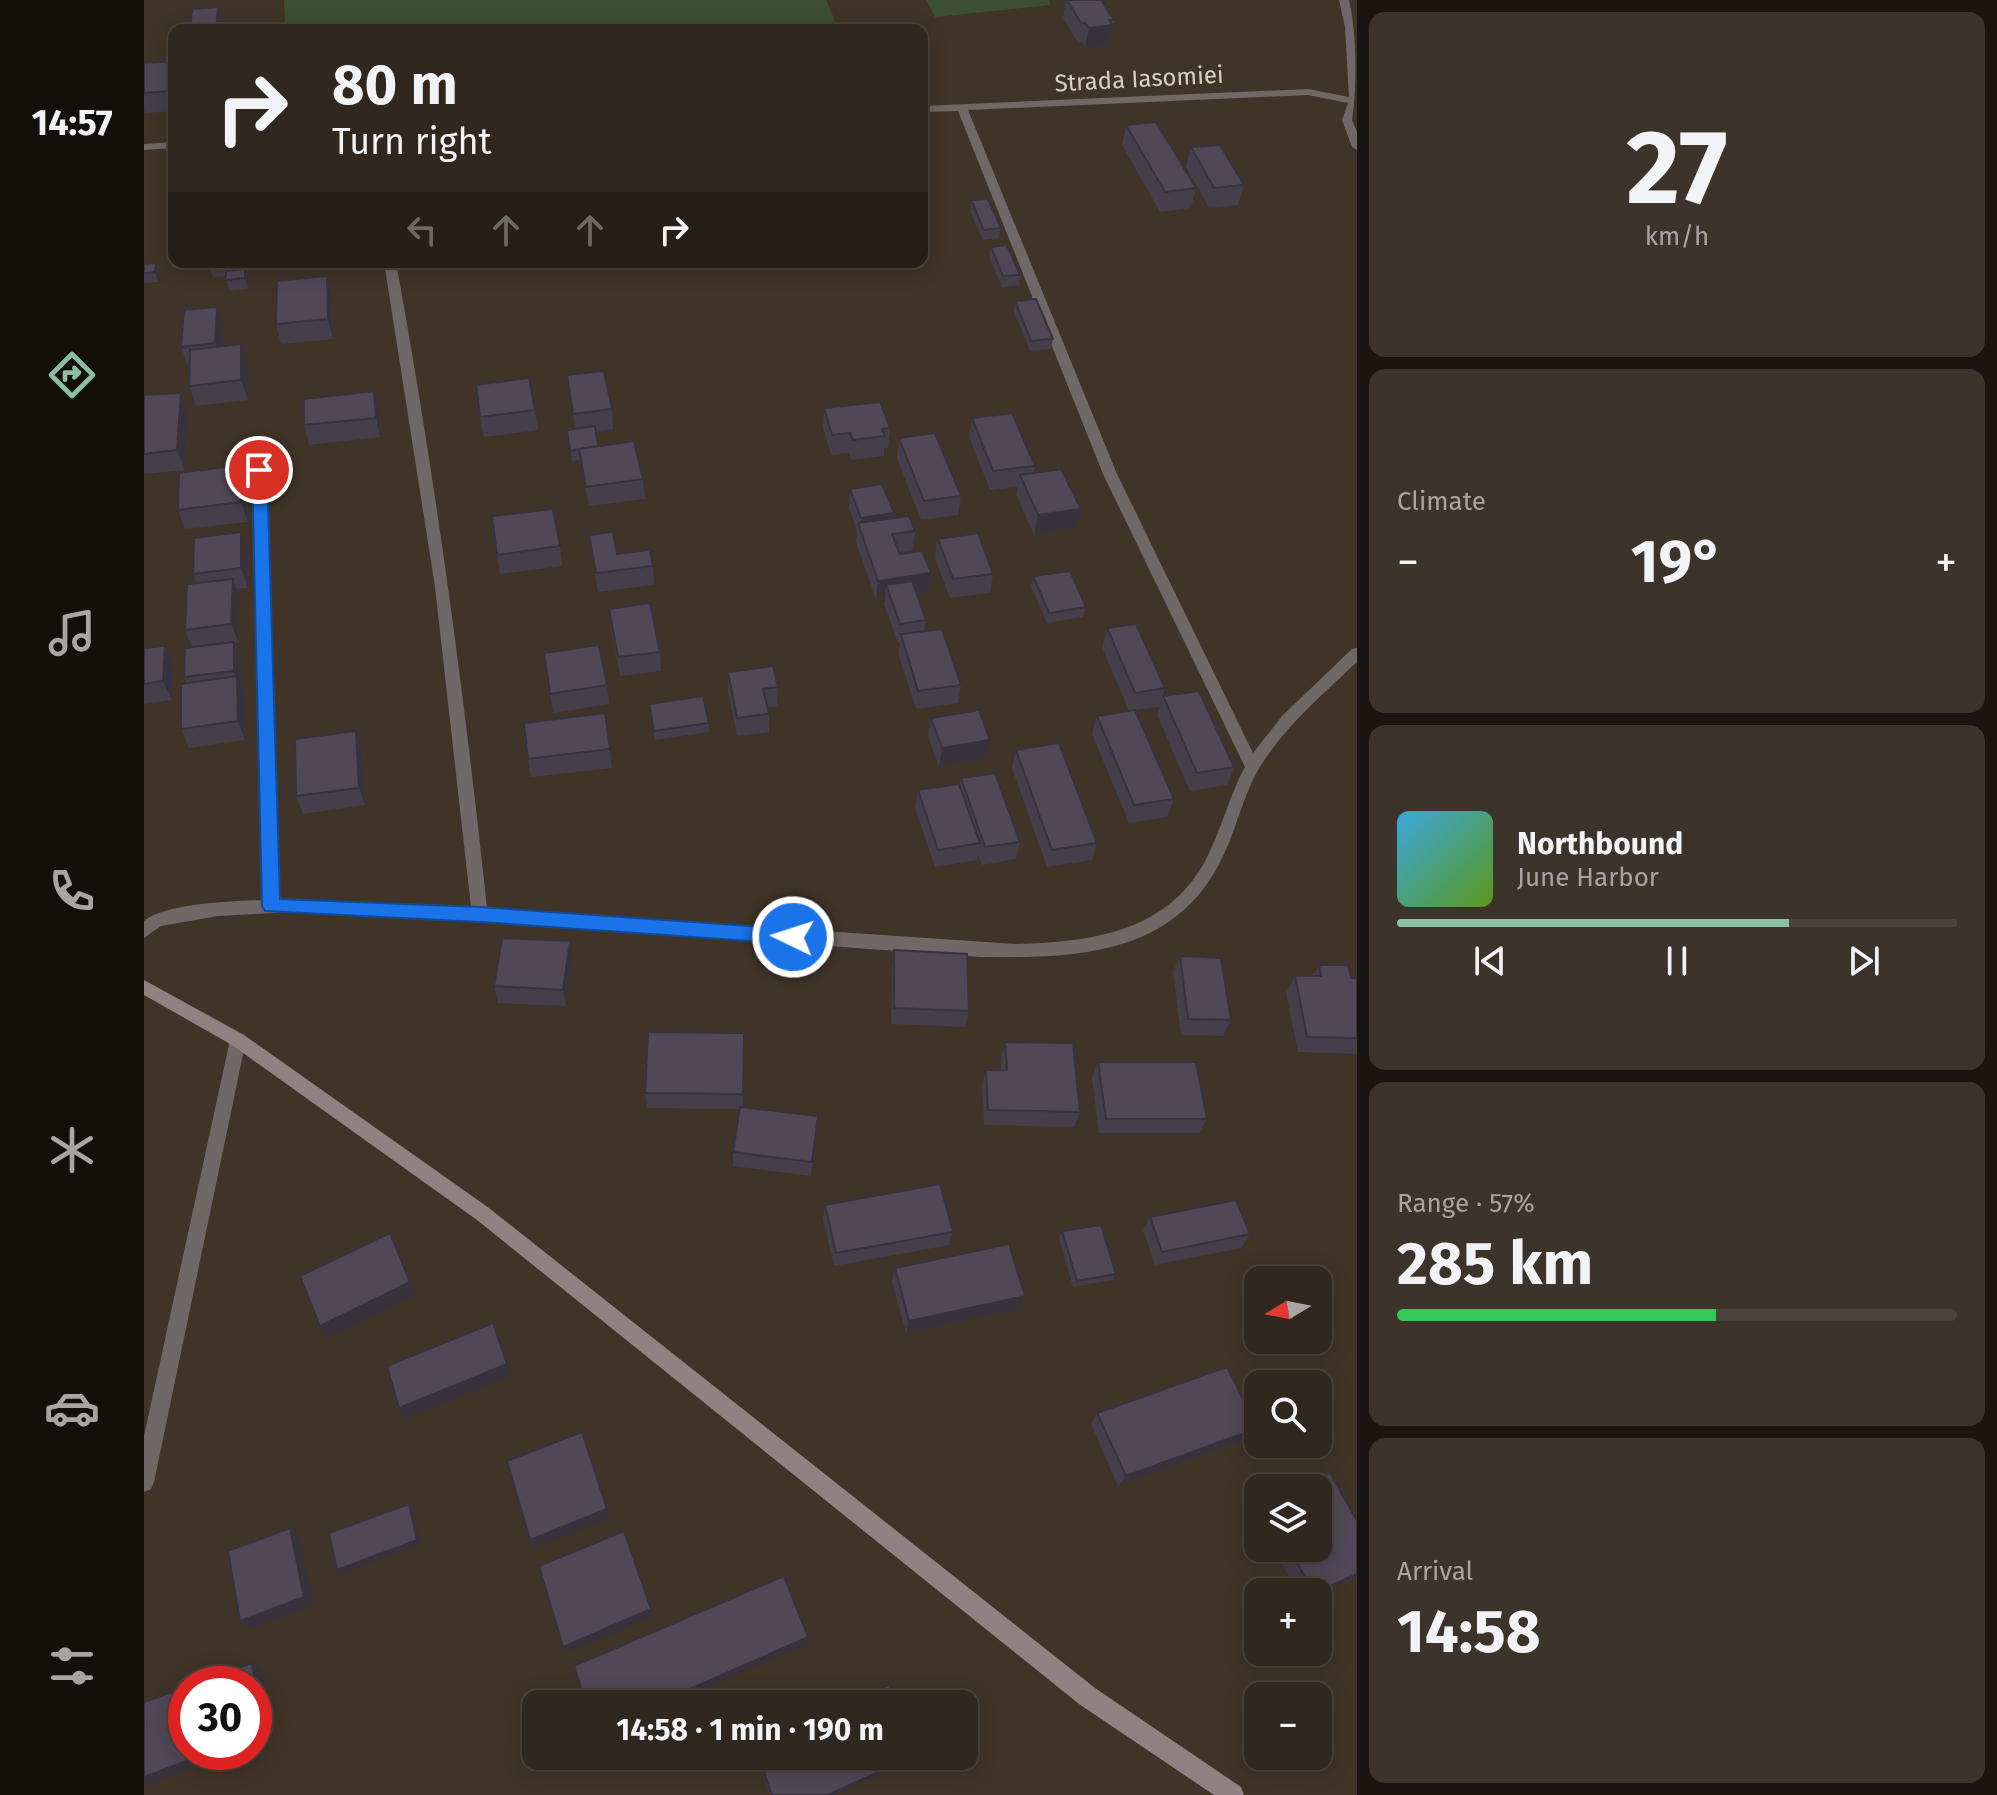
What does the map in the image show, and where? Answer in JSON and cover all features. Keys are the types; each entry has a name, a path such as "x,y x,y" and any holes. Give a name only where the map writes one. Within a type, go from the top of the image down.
{"street":[{"path":"1344,0 1350,27 1355,101 1347,120 1357,147"},
{"name":"Strada Iasomiei","path":"928,109 963,110 1308,92 1355,101"},
{"path":"963,110 1110,474 1252,767"},
{"path":"144,147 168,145"},
{"path":"391,268 424,450 461,731 480,914"},
{"path":"259,470 271,906"},
{"path":"144,931 157,920 172,917 218,909 271,906 480,914 981,950 1059,952 1115,943 1158,922 1187,899 1212,863 1252,767 1277,730 1357,653"},
{"path":"144,987 238,1040 483,1214 1087,1696 1233,1795"},
{"path":"144,1482 238,1040"}],"green space":[{"path":"284,0 826,0 836,24 285,24"},
{"path":"926,0 1048,0 1051,5 935,17"}],"building":[{"path":"1067,0 1101,0 1114,20 1109,20 1113,25 1089,28 1081,23"},
{"path":"218,7 217,24 191,24 192,9"},
{"path":"168,61 168,91 144,93 144,63"},
{"path":"1156,122 1196,188 1165,192 1126,125"},
{"path":"1220,145 1244,185 1214,188 1191,147"},
{"path":"988,199 1001,228 984,230 971,200"},
{"path":"1007,245 1020,275 1003,276 991,247"},
{"path":"156,263 155,272 144,273 144,264"},
{"path":"245,269 245,278 226,280 226,271"},
{"path":"327,276 328,319 276,324 277,281"},
{"path":"1036,299 1053,339 1031,341 1015,301"},
{"path":"217,307 215,343 181,347 184,310"},
{"path":"241,344 241,380 189,386 190,350"},
{"path":"604,371 612,409 573,414 567,375"},
{"path":"529,378 535,410 480,417 476,385"},
{"path":"374,391 376,418 304,425 304,399"},
{"path":"181,393 177,450 144,454 144,395"},
{"path":"880,402 890,428 882,429 885,436 853,440 850,433 832,435 824,408"},
{"path":"1012,413 1035,466 993,471 972,418"},
{"path":"595,426 598,446 570,451 567,430"},
{"path":"935,433 961,496 924,501 899,438"},
{"path":"634,441 643,479 586,487 579,449"},
{"path":"241,465 241,502 178,510 179,473"},
{"path":"1061,469 1081,509 1038,515 1020,475"},
{"path":"882,484 894,513 861,518 850,489"},
{"path":"553,509 560,546 497,555 492,516"},
{"path":"909,516 915,531 892,534 900,554 922,551 931,573 878,581 858,523"},
{"path":"241,532 241,568 193,574 194,538"},
{"path":"613,532 617,554 650,550 653,566 596,573 589,535"},
{"path":"978,533 993,574 953,579 938,539"},
{"path":"1070,571 1086,607 1049,613 1033,576"},
{"path":"233,579 231,624 185,630 187,584"},
{"path":"912,581 926,620 900,624 886,585"},
{"path":"650,603 660,652 618,657 609,609"},
{"path":"1136,624 1165,688 1135,693 1107,628"},
{"path":"942,629 961,685 918,691 901,634"},
{"path":"234,642 234,671 184,677 185,648"},
{"path":"599,645 607,685 550,694 544,653"},
{"path":"165,646 163,681 144,684 144,648"},
{"path":"773,666 778,687 763,689 769,714 737,718 728,672"},
{"path":"237,676 238,721 181,729 181,684"},
{"path":"1199,691 1234,767 1197,773 1163,696"},
{"path":"703,696 709,723 654,731 649,704"},
{"path":"979,710 990,740 942,748 931,718"},
{"path":"1135,710 1174,799 1134,805 1097,716"},
{"path":"605,713 610,749 528,759 524,723"},
{"path":"356,731 359,788 296,796 295,739"},
{"path":"1059,743 1097,843 1052,850 1016,750"},
{"path":"995,773 1020,842 985,847 961,778"},
{"path":"959,784 980,843 938,850 918,790"},
{"path":"502,938 570,941 563,990 494,986"},
{"path":"894,950 967,954 969,1011 894,1008"},
{"path":"1180,956 1221,958 1231,1020 1188,1019"},
{"path":"1319,965 1348,965 1351,978 1357,978 1357,1038 1307,1037 1295,976 1321,976"},
{"path":"648,1032 744,1033 743,1094 645,1093"},
{"path":"1005,1042 1073,1043 1080,1112 988,1110 986,1070 1007,1070"},
{"path":"1098,1062 1196,1062 1207,1119 1106,1119"},
{"path":"740,1107 818,1116 812,1162 733,1152"},
{"path":"940,1184 953,1232 836,1253 825,1205"},
{"path":"1236,1200 1250,1234 1162,1252 1150,1217"},
{"path":"1101,1225 1116,1274 1077,1281 1062,1231"},
{"path":"390,1233 410,1282 320,1326 300,1276"},
{"path":"1009,1244 1025,1296 909,1321 895,1268"},
{"path":"493,1323 507,1364 399,1408 387,1366"},
{"path":"1227,1367 1244,1400 1244,1433 1126,1476 1097,1413"},
{"path":"582,1432 607,1509 530,1540 507,1461"},
{"path":"1332,1477 1357,1521 1357,1574 1332,1585 1332,1578 1305,1578 1297,1562 1332,1562"},
{"path":"409,1504 417,1540 337,1570 329,1533"},
{"path":"290,1528 304,1597 240,1621 228,1551"},
{"path":"624,1531 651,1609 563,1647 539,1566"},
{"path":"784,1576 808,1637 688,1690 582,1690 574,1666"},
{"path":"168,1693 168,1768 144,1777 144,1702"},
{"path":"763,1770 882,1770 828,1795 772,1795"}],"route":[{"path":"259,470 271,906 480,914 793,937"}]}
